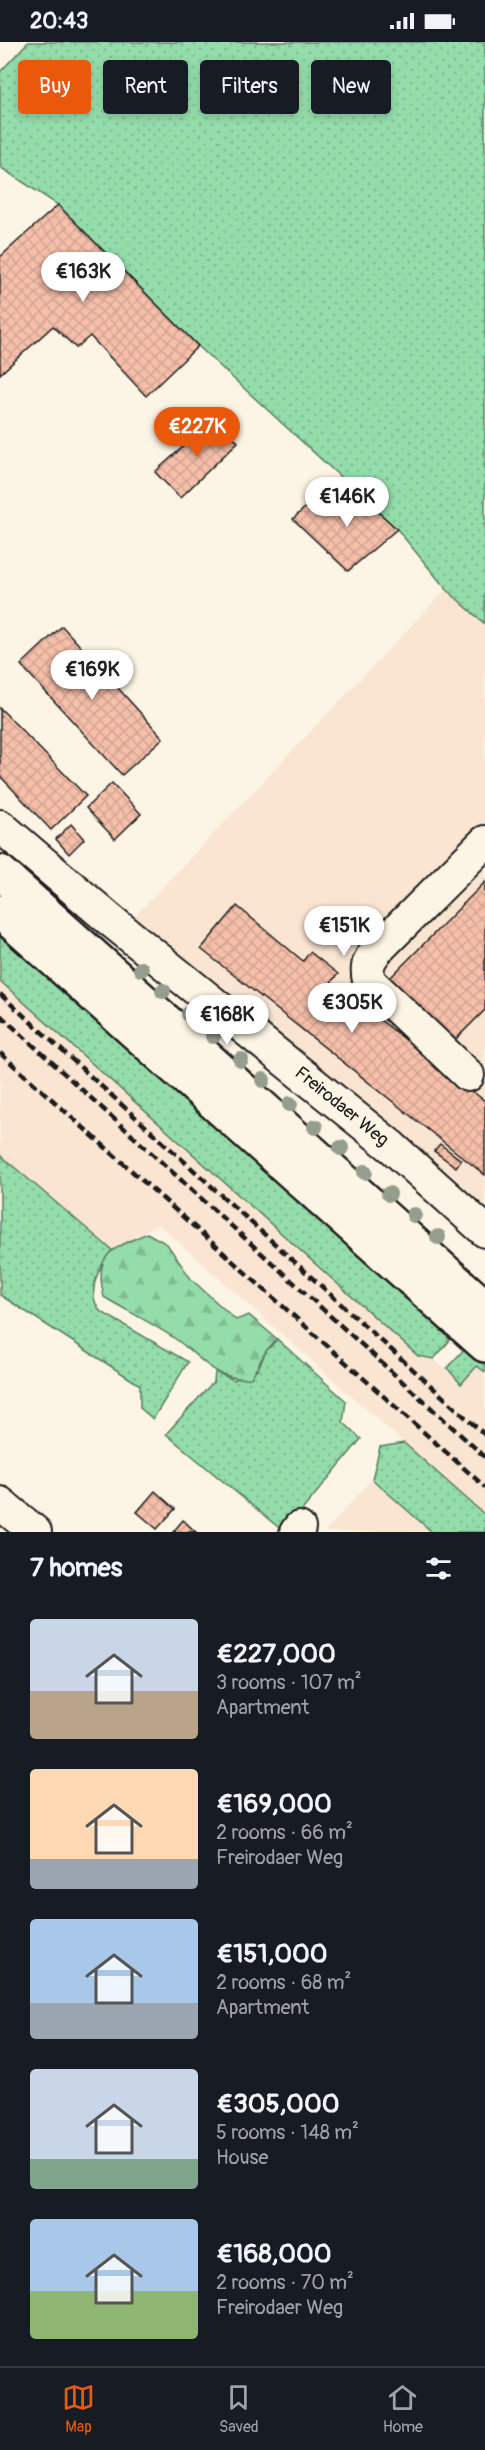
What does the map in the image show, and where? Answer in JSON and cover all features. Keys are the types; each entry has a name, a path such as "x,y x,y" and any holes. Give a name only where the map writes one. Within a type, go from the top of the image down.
{"main road":[{"path":"0,872 477,1323"},
{"path":"0,912 477,1323"}],"street":[{"name":"Freirodaer Weg","path":"0,826 109,919 392,1147 485,1231"},
{"path":"471,1071 369,981 366,970 369,959 376,951 485,843"},
{"path":"0,1503 35,1532"}],"shaded area":[{"path":"446,589 485,624 485,1215 440,1165 378,1117 364,1110 133,918"},
{"path":"0,981 418,1356 434,1359 461,1384 478,1366 485,1372 485,1515 158,1224 112,1250 0,1155"},
{"path":"372,1479 432,1532 325,1532"}],"green space":[{"path":"28,42 485,42 485,624 446,589 397,529 198,346 58,205 0,167 0,72"},
{"path":"0,929 451,1331 447,1337 450,1340 434,1359 418,1356 0,981"},
{"path":"0,1155 112,1250 99,1271 94,1287 96,1303 100,1311 188,1362 153,1419 140,1408 140,1385 0,1295"},
{"path":"147,1233 167,1244 191,1279 236,1320 249,1315 277,1339 266,1351 251,1378 238,1378 217,1372 174,1338 104,1297 101,1270 108,1254"},
{"path":"277,1339 346,1401 343,1422 361,1439 284,1532 166,1434 214,1381 215,1372 234,1380 258,1369 266,1351"},
{"path":"468,1345 485,1360 485,1372 477,1366 461,1384 447,1368"},
{"path":"404,1443 485,1515 485,1532 432,1532 372,1479 380,1447"}],"building":[{"path":"58,205 198,346 146,396 90,336 76,348 53,326 0,374 0,257"},
{"path":"215,418 238,442 180,498 155,472"},
{"path":"351,487 397,529 348,571 293,519 310,503 321,514"},
{"path":"62,626 163,738 122,775 21,665"},
{"path":"0,708 86,796 51,830 0,776"},
{"path":"112,783 141,814 115,839 86,808"},
{"path":"71,824 84,839 69,854 56,839"},
{"path":"485,882 485,1010 454,1041 390,978"},
{"path":"237,906 303,961 310,952 338,974 331,982 485,1101 485,1175 201,949"},
{"path":"440,1144 461,1160 456,1167 434,1151"},
{"path":"155,1491 175,1509 157,1529 137,1512"},
{"path":"183,1520 196,1532 173,1532"}],"railway":[{"path":"0,994 485,1435"},
{"path":"0,1015 485,1457"},
{"path":"0,1053 485,1487"}]}
